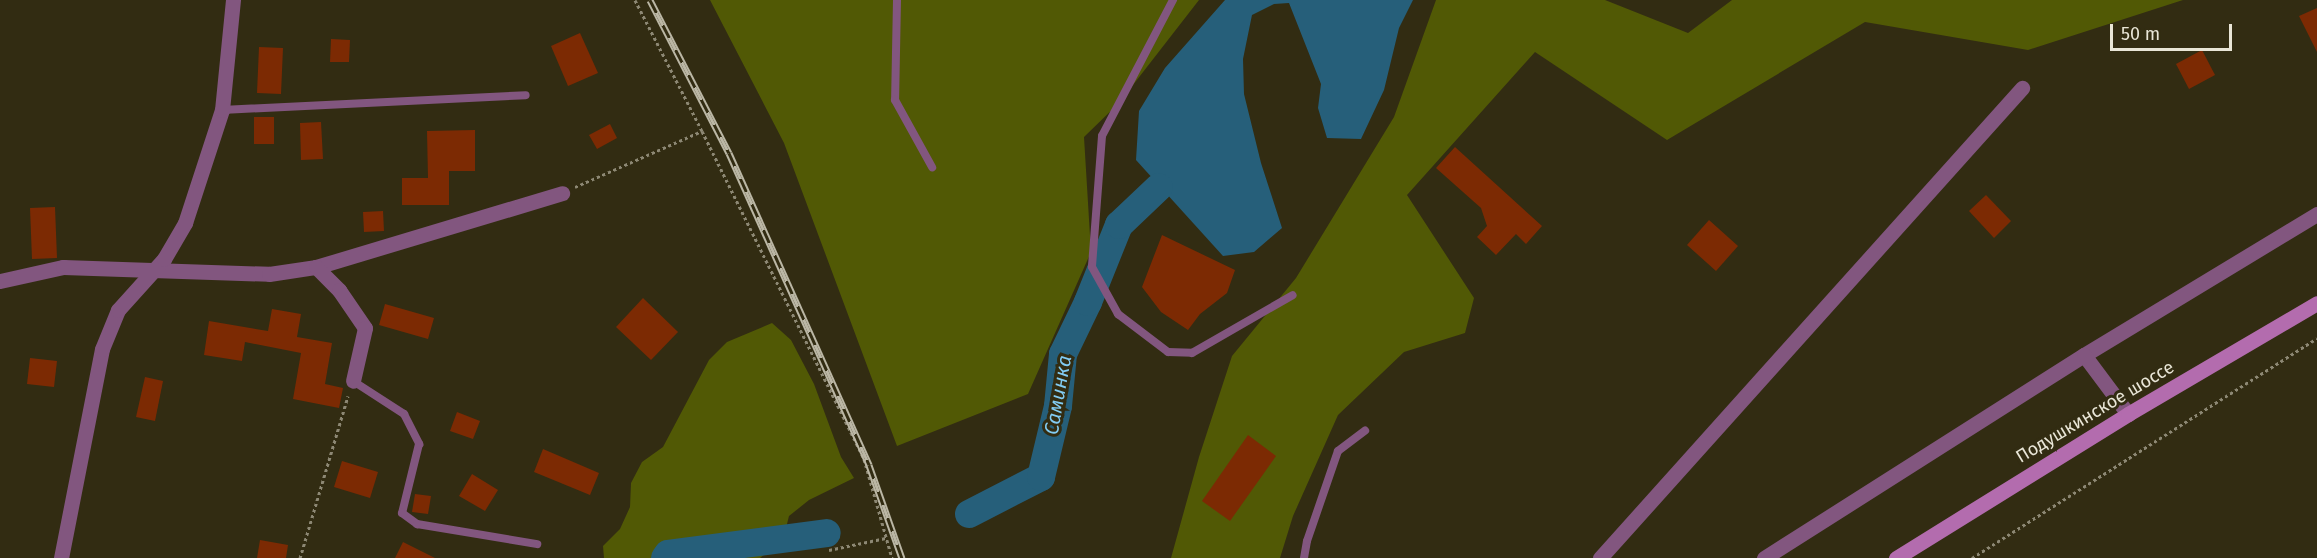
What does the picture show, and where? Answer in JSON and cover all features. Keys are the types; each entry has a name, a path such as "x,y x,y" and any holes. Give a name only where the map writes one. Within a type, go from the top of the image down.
{"main road":[{"name":"Подушкинское шоссе","path":"1896,558 2128,414 2317,303"}],"street":[{"path":"61,558 102,349 118,310 164,259 185,223 222,110 233,0"},
{"path":"1600,558 2022,88"},
{"path":"0,281 63,267 269,273 316,267 562,192"},
{"path":"1764,558 2084,355 2317,214"},
{"path":"316,267 339,290 365,328 354,381"},
{"path":"2084,355 2128,414"}],"lane":[{"path":"897,0 896,100 932,167"},
{"path":"1173,0 1102,136 1092,267 1118,314 1168,352 1192,353 1293,295"},
{"path":"222,110 526,95"},
{"path":"354,381 404,414 419,444 402,513 417,524 537,544"},
{"path":"1304,558 1307,541 1338,451 1365,431"}],"path":[{"path":"635,0 864,459 892,558"},
{"path":"562,192 702,131"},
{"path":"1972,558 2317,338"},
{"path":"300,558 338,426 354,381"},
{"path":"829,550 886,538"}],"green space":[{"path":"710,0 1199,0 1119,103 1084,137 1091,252 1028,394 897,446 784,143"},
{"path":"1436,0 1605,0 1688,33 1732,0 2183,0 2028,50 1865,22 1667,140 1535,52 1407,195 1474,298 1465,333 1404,352 1338,415 1293,516 1280,558 1171,558 1199,457 1232,356 1296,278 1394,117"},
{"path":"772,323 791,340 814,384 841,457 854,478 809,500 789,516 783,540 760,558 604,558 603,546 620,529 630,507 631,483 642,462 663,447 709,360 727,342"}],"water":[{"path":"1225,0 1413,0 1399,28 1384,90 1361,139 1327,138 1318,108 1321,84 1289,3 1274,4 1252,15 1243,59 1244,94 1261,163 1282,228 1254,252 1223,256 1136,160 1139,111 1165,68"}],"building":[{"path":"2317,8 2317,52 2299,16"},
{"path":"580,33 598,73 568,86 551,46"},
{"path":"331,39 350,40 349,62 330,62"},
{"path":"259,47 283,48 281,94 257,93"},
{"path":"2202,50 2215,75 2189,89 2176,64"},
{"path":"254,117 274,117 274,144 254,144"},
{"path":"321,122 323,159 301,160 300,123"},
{"path":"610,124 617,138 597,149 589,135"},
{"path":"475,130 475,171 449,171 449,205 402,205 402,178 428,178 427,131"},
{"path":"1455,147 1542,226 1526,244 1516,234 1496,255 1477,237 1487,226 1481,208 1436,168"},
{"path":"1986,195 2011,221 1994,238 1969,211"},
{"path":"55,207 57,258 32,259 30,208"},
{"path":"383,211 384,231 364,232 363,212"},
{"path":"1709,220 1738,246 1716,271 1687,245"},
{"path":"1162,235 1235,270 1227,293 1200,314 1188,330 1161,312 1142,287"},
{"path":"643,298 678,332 651,360 616,327"},
{"path":"385,304 434,318 428,339 379,325"},
{"path":"272,309 301,314 297,337 332,343 325,384 343,388 339,408 293,399 301,353 245,342 242,361 204,355 209,321 268,331"},
{"path":"30,358 57,361 54,387 27,384"},
{"path":"145,377 163,381 155,421 136,417"},
{"path":"457,412 480,421 473,439 450,431"},
{"path":"1248,435 1276,456 1230,521 1202,501"},
{"path":"543,449 599,473 590,495 534,472"},
{"path":"342,461 378,472 370,498 334,487"},
{"path":"472,474 498,490 485,511 459,496"},
{"path":"415,494 431,496 428,514 412,512"},
{"path":"260,540 288,545 286,558 257,558"},
{"path":"403,542 435,558 395,558"}],"waterway":[{"name":"Саминка","path":"969,514 1041,477 1058,406 1063,354 1088,302 1119,225 1159,187"},
{"name":"Саминка","path":"665,558 668,554 827,533"}],"railway":[{"path":"650,0 729,153 869,465 902,558"}]}
